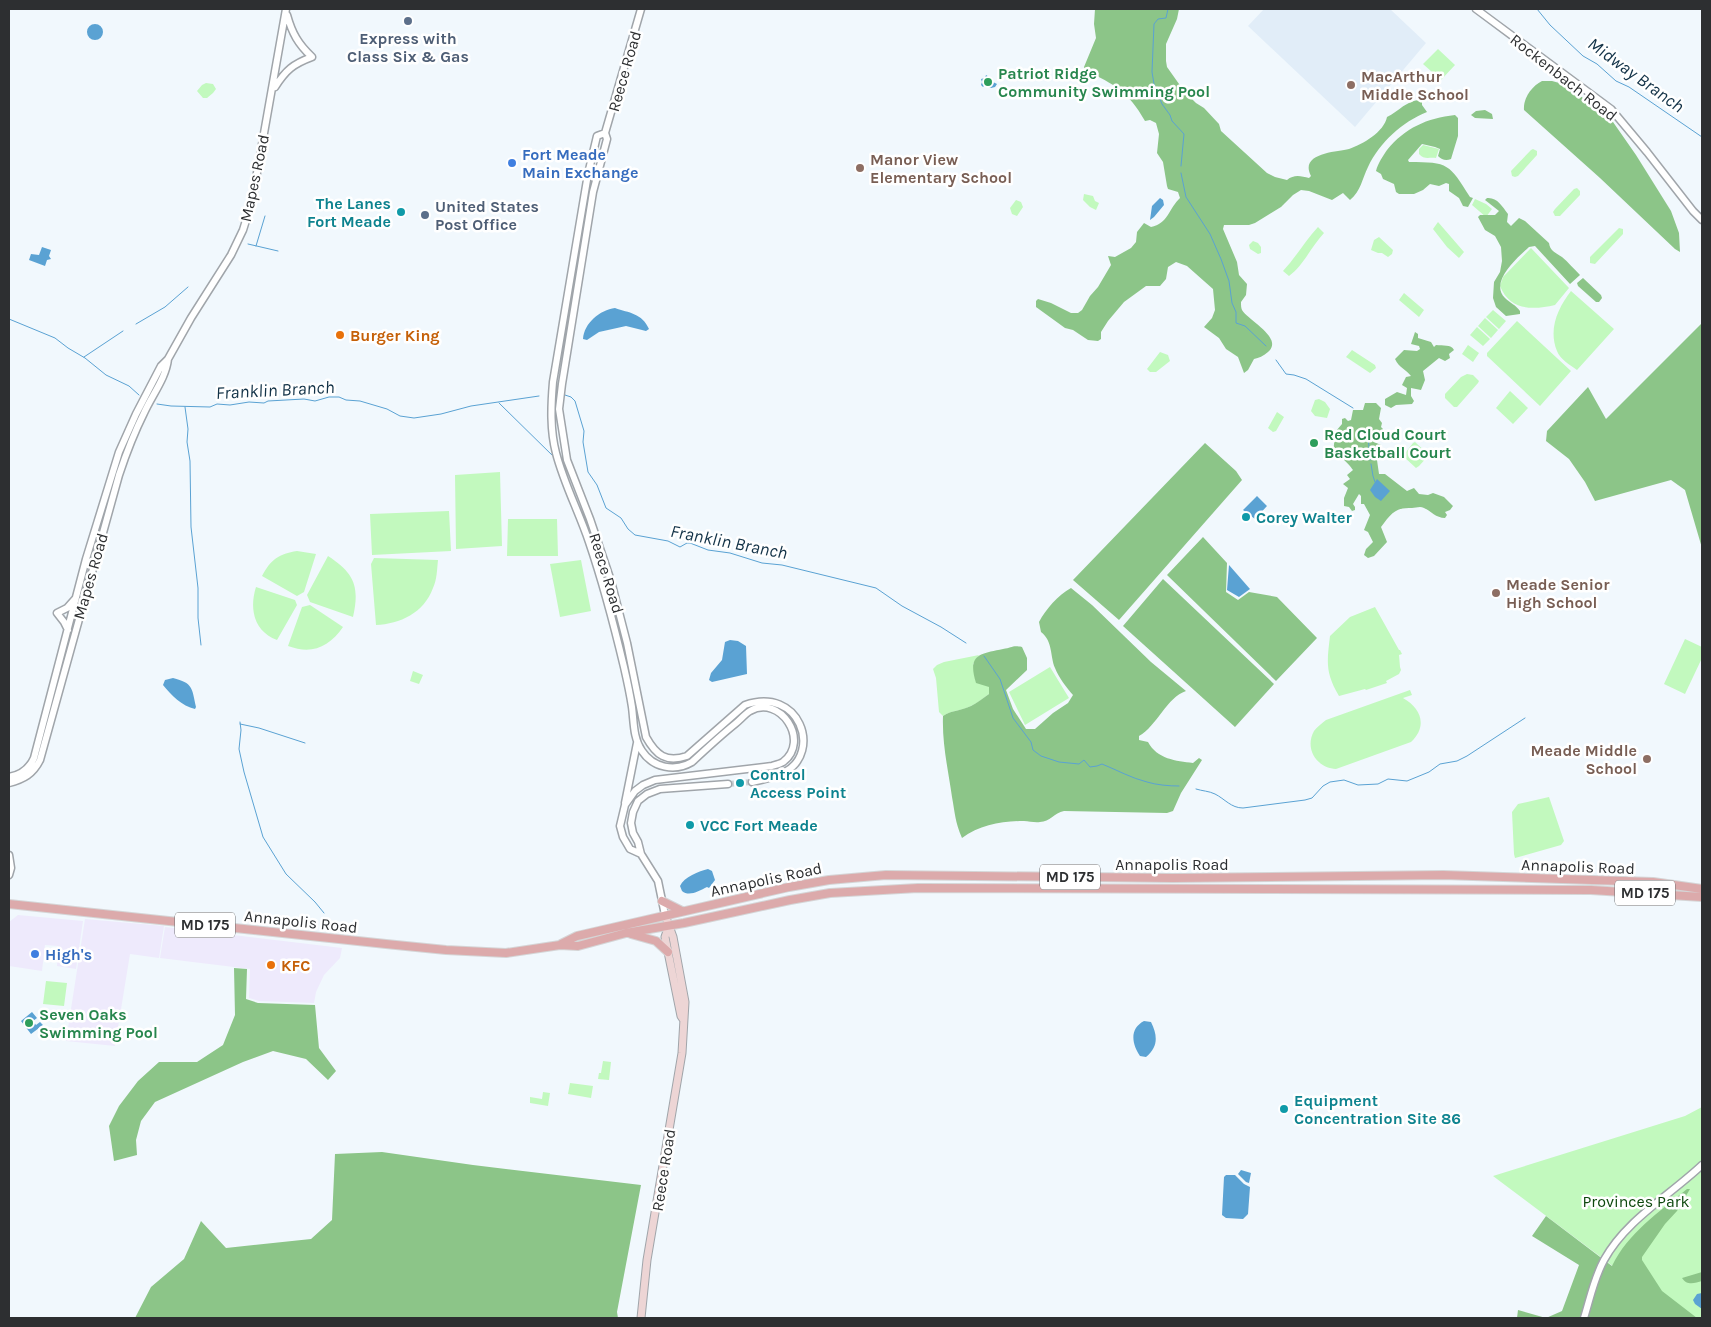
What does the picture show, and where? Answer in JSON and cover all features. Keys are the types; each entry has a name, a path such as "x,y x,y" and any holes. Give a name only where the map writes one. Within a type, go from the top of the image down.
{"main road":[{"name":"Annapolis Road","path":"9,904 454,951 506,953 560,944 577,936 771,891 829,880 886,875 1173,878 1443,875 1653,882 1702,889"},
{"path":"977,889 977,884 993,876"},
{"path":"1336,889 1353,876"},
{"name":"Annapolis Road","path":"560,944 578,946 626,933 830,893 918,888 1591,890 1702,897"},
{"path":"662,901 682,911"},
{"name":"Reece Road","path":"641,1318 648,1260 682,1053 684,1021 685,1002 669,925 665,915"},
{"name":"Reece Road","path":"669,925 666,938 668,952 681,1016 684,1021"},
{"path":"626,933 656,941 668,952"}],"street":[{"name":"Reece Road","path":"641,9 605,133 607,139 593,192 559,409 567,460 611,581 627,643 646,737 652,749 661,756 671,759 687,756 745,705 766,701 786,707 799,721 802,731 802,749 799,758 794,766 786,772 752,782"},
{"name":"Rockenbach Road","path":"1476,9 1610,109 1702,220"},
{"path":"272,90 291,67 312,57 297,41 290,27 286,10"},
{"name":"Mapes Road","path":"9,777 20,774 30,767 34,758 86,559 120,452 136,414 161,366 168,359 191,318 231,255 243,230 252,201 286,10"},
{"name":"Reece Road","path":"605,133 596,136 588,174 553,382 551,410 556,452 588,540 608,603 624,667 637,743 620,826 623,837 630,849 640,854"},
{"name":"Mapes Road","path":"9,783 28,776 36,768 40,760 126,452 167,368 168,359"},
{"path":"68,631 58,613 67,608 77,596"},
{"path":"625,805 635,791 655,780 772,766 783,762 790,754 794,735 788,719 781,713 767,708 750,711 692,762 683,767 676,768 657,764 648,758 637,743"},
{"name":"Reece Road","path":"665,915 658,881 640,854 638,842 633,833 631,823 635,806 647,794 660,789 728,784"},
{"path":"9,855 11,868 9,875"},
{"path":"1584,1318 1599,1269 1614,1245 1628,1228 1702,1165"}],"shaded area":[{"name":"MacArthur Middle School","path":"1264,9 1390,9 1426,43 1355,127 1248,26"},
{"path":"18,915 83,921 76,969 57,966 58,946 45,945 42,971 9,966 9,922"},
{"path":"85,919 164,926 159,958 130,954 115,1046 66,1041"},
{"path":"165,927 342,948 340,958 324,975 316,992 314,1003 259,1001 249,998 250,969 160,958"}],"green space":[{"path":"1095,9 1179,9 1177,19 1166,44 1167,67 1184,91 1219,124 1221,131 1267,173 1275,177 1287,180 1295,176 1309,178 1311,176 1310,163 1314,158 1349,149 1366,141 1382,128 1387,117 1412,101 1422,100 1422,105 1427,112 1409,121 1385,141 1373,158 1359,189 1350,200 1343,193 1332,200 1309,191 1301,190 1281,207 1255,223 1249,225 1224,225 1223,229 1237,262 1239,275 1247,284 1246,295 1241,302 1242,309 1269,335 1272,341 1272,347 1268,352 1254,359 1248,370 1244,373 1238,357 1226,349 1219,338 1204,327 1212,318 1215,310 1213,289 1187,266 1176,262 1168,267 1166,279 1160,286 1146,286 1124,302 1108,321 1101,332 1101,339 1098,341 1088,340 1073,330 1065,328 1036,307 1038,299 1071,313 1078,313 1082,310 1111,265 1108,256 1115,257 1131,248 1136,242 1137,232 1144,223 1151,227 1161,223 1180,198 1178,192 1168,189 1167,186 1163,162 1157,153 1159,134 1156,123 1150,120 1145,121 1133,102 1120,90 1085,70 1084,67 1096,38 1094,24"},
{"path":"1438,49 1455,65 1441,80 1423,64"},
{"path":"1542,81 1563,84 1613,122 1671,211 1679,233 1680,252 1524,110 1525,101 1529,93"},
{"path":"206,83 213,84 216,89 207,98 203,98 197,91"},
{"path":"1485,110 1492,114 1493,119 1475,118 1471,115 1476,111"},
{"path":"1455,115 1458,118 1458,136 1451,159 1446,160 1438,156 1440,149 1422,144 1408,160 1409,162 1440,164 1447,167 1452,171 1470,197 1473,198 1468,207 1463,206 1459,198 1449,191 1449,184 1446,183 1439,186 1430,184 1414,194 1399,194 1396,192 1394,184 1383,179 1381,174 1376,171 1379,162 1387,150 1401,136 1417,125 1445,116"},
{"path":"1423,145 1439,149 1436,158 1425,158 1419,154 1419,149"},
{"path":"1533,149 1537,151 1537,155 1518,176 1512,176 1511,171"},
{"path":"1577,188 1580,191 1580,195 1560,216 1555,216 1553,212 1555,209"},
{"path":"1084,194 1093,196 1095,201 1099,203 1096,210 1083,200"},
{"path":"1487,198 1494,199 1501,205 1508,214 1507,222 1511,226 1519,218 1525,221 1549,243 1552,250 1580,275 1570,284 1535,246 1529,247 1512,264 1502,278 1501,292 1520,311 1520,314 1506,316 1496,307 1493,298 1494,282 1500,272 1502,261 1501,247 1495,236 1485,230 1478,217 1480,215 1495,215 1499,211 1485,200"},
{"path":"1475,199 1492,209 1486,217 1472,205"},
{"path":"1016,200 1021,202 1023,207 1017,216 1012,214 1010,208"},
{"path":"1438,222 1464,252 1459,258 1447,247 1433,229"},
{"path":"1318,227 1324,233 1299,267 1289,276 1283,271"},
{"path":"1619,228 1623,229 1623,234 1595,264 1590,263 1590,257"},
{"path":"1379,237 1393,250 1392,254 1388,257 1371,250 1374,240"},
{"path":"1253,241 1261,247 1261,253 1258,254 1250,249 1249,245"},
{"path":"1531,248 1569,288 1555,305 1539,308 1523,307 1510,300 1500,286 1503,277"},
{"path":"1583,278 1601,295 1602,298 1599,302 1596,302 1578,286 1577,283"},
{"path":"1571,291 1614,329 1577,370 1560,357 1554,343 1554,327 1558,312"},
{"path":"1404,293 1424,310 1419,317 1399,300"},
{"path":"1493,310 1506,321 1499,329 1486,317"},
{"path":"1485,318 1498,330 1491,338 1478,326"},
{"path":"1517,321 1571,371 1540,406 1487,356 1487,353"},
{"path":"1702,323 1702,548 1685,490 1671,480 1595,501 1569,459 1546,441 1547,431 1588,387 1606,419"},
{"path":"1477,327 1490,339 1483,346 1470,335"},
{"path":"1415,332 1418,334 1418,338 1431,342 1434,347 1436,345 1446,346 1454,350 1449,354 1450,358 1445,361 1439,358 1423,371 1425,380 1421,390 1411,388 1411,396 1414,401 1412,404 1396,405 1391,408 1385,405 1385,399 1397,392 1406,395 1407,388 1402,385 1406,377 1411,376 1395,359 1404,350 1417,351 1420,349 1419,346 1411,344"},
{"path":"1468,345 1479,353 1473,362 1462,354"},
{"path":"1352,350 1375,365 1376,368 1370,373 1346,357"},
{"path":"1160,352 1168,355 1170,361 1156,372 1150,372 1147,369"},
{"path":"1467,374 1473,375 1479,381 1457,407 1454,407 1445,398 1445,394 1461,377"},
{"path":"1510,391 1528,408 1513,424 1496,408"},
{"path":"1319,399 1325,402 1330,409 1327,418 1315,416 1311,411 1315,400"},
{"path":"1365,403 1376,403 1381,408 1379,419 1383,429 1374,442 1381,445 1377,460 1379,474 1385,474 1407,491 1414,488 1419,494 1428,495 1433,493 1444,497 1453,506 1445,512 1447,515 1445,518 1439,517 1421,507 1397,510 1381,527 1387,542 1374,556 1368,558 1364,555 1366,549 1373,542 1368,532 1364,530 1370,515 1364,504 1361,504 1361,496 1359,494 1353,504 1355,510 1352,511 1349,507 1344,506 1344,498 1348,488 1343,484 1350,479 1347,475 1353,470 1334,448 1336,431 1342,424 1342,419 1351,420 1353,410 1363,410"},
{"path":"1277,412 1284,417 1276,431 1273,432 1268,428"},
{"path":"1415,442 1429,455 1416,468 1403,456"},
{"path":"1205,443 1236,471 1242,480 1119,620 1073,580"},
{"path":"500,472 502,546 456,549 455,475"},
{"path":"449,511 451,551 372,555 370,514"},
{"path":"508,519 557,519 558,556 507,556"},
{"path":"1203,537 1227,563 1226,592 1238,600 1249,592 1277,597 1317,638 1276,681 1167,575"},
{"path":"297,551 316,554 304,592 297,596 262,576 276,558"},
{"path":"328,556 344,568 353,581 356,597 353,617 310,602 307,595"},
{"path":"374,558 438,560 437,574 429,597 410,616 394,622 376,625 371,564"},
{"path":"581,560 591,611 560,617 550,564"},
{"path":"1163,579 1274,684 1235,727 1123,626"},
{"path":"256,587 295,600 297,605 277,640 263,631 255,618 253,603"},
{"path":"1071,588 1092,605 1151,662 1186,691 1173,699 1151,726 1139,736 1139,740 1148,742 1156,752 1168,758 1193,763 1199,758 1202,760 1181,793 1173,811 1167,813 1064,811 1043,822 1016,821 999,823 976,830 962,838 956,818 947,766 943,737 943,716 971,706 989,694 989,687 976,683 973,666 978,657 988,652 1014,646 1022,647 1027,658 1027,670 1006,690 1013,709 1026,729 1035,729 1068,703 1073,695 1057,672 1048,640 1041,632 1039,622 1053,603"},
{"path":"310,605 343,627 332,640 319,647 305,650 288,646 302,607"},
{"path":"1375,607 1402,654 1399,655 1401,670 1399,674 1386,681 1387,683 1339,696 1334,688 1328,667 1330,636 1350,617"},
{"path":"1685,639 1702,647 1702,658 1685,694 1664,684"},
{"path":"979,655 973,664 989,687 989,694 974,705 943,716 939,712 936,678 933,669 944,662"},
{"path":"1050,667 1069,698 1025,725 1009,692"},
{"path":"413,671 423,675 419,684 410,681"},
{"path":"1410,690 1412,695 1403,698 1418,712 1421,724 1411,742 1336,769 1323,765 1314,756 1311,738 1314,731 1326,720"},
{"path":"1549,797 1564,841 1561,845 1515,858 1512,812 1518,804"},
{"path":"234,968 247,969 246,999 258,1003 315,1005 319,1048 336,1071 328,1080 306,1059 273,1051 243,1062 155,1102 141,1121 136,1140 137,1155 114,1161 109,1126 119,1106 138,1081 159,1062 197,1062 223,1045 235,1015"},
{"path":"46,981 67,983 64,1006 43,1004"},
{"path":"603,1061 611,1062 609,1080 598,1079"},
{"path":"570,1083 593,1086 591,1098 568,1094"},
{"path":"543,1092 550,1093 548,1106 530,1103 530,1097 542,1099"},
{"name":"Provinces Park","path":"1702,1107 1702,1318 1682,1318 1493,1176 1685,1116"},
{"path":"382,1152 641,1185 617,1312 618,1318 135,1318 151,1287 184,1259 201,1221 226,1248 311,1239 332,1220 335,1154"},
{"path":"1687,1189 1690,1189 1677,1211 1665,1224 1642,1257 1642,1260 1662,1291 1697,1318 1546,1318 1562,1311 1579,1265 1532,1236 1546,1216 1612,1266 1635,1233"},
{"path":"1702,1272 1702,1281 1689,1283 1682,1278"},
{"path":"1518,1310 1546,1318 1517,1318"}],"water":[{"path":"95,24 101,26 103,32 101,38 95,40 89,38 87,32 89,26"},
{"name":"Patriot Ridge Community Swimming Pool","path":"986,75 989,77 989,80 997,84 995,87 991,88 985,85 983,87 981,85 981,79 985,78"},
{"path":"1160,198 1163,200 1164,205 1150,220 1152,206"},
{"path":"42,247 51,250 49,256 51,259 47,260 45,266 29,260 31,254 39,255"},
{"path":"615,308 639,317 649,329 646,331 626,326 599,332 587,340 583,339 586,328 594,318 604,311"},
{"path":"1377,479 1390,491 1381,501 1370,490"},
{"path":"1257,496 1267,506 1255,519 1243,510"},
{"path":"1229,565 1250,589 1239,597 1227,590"},
{"path":"730,640 738,641 746,646 747,674 712,682 709,680 711,673 722,660 725,642"},
{"path":"173,678 188,684 195,701 195,709 177,700 163,685 165,680"},
{"path":"708,869 712,871 715,880 709,888 691,893 682,891 680,886 688,877"},
{"name":"Seven Oaks Swimming Pool","path":"32,1012 37,1018 33,1021 36,1025 40,1022 43,1025 31,1034 21,1021"},
{"path":"1144,1021 1151,1022 1156,1037 1153,1049 1146,1057 1140,1056 1135,1047 1133,1037 1136,1028"},
{"path":"1241,1170 1251,1173 1249,1183 1238,1174"},
{"path":"1226,1175 1235,1175 1250,1187 1248,1214 1243,1219 1226,1218 1222,1215 1224,1177"},
{"path":"1702,1293 1702,1309 1693,1300 1697,1294"}],"waterway":[{"path":"1168,9 1166,18 1158,19 1154,24 1152,72 1154,84 1162,104 1172,121 1184,134 1181,166"},
{"name":"Midway Branch","path":"1537,9 1550,25 1583,56 1597,64 1616,81 1629,87 1702,137"},
{"path":"1181,173 1186,197 1210,234 1221,259 1229,281 1232,303 1236,312 1236,323 1245,326 1266,346"},
{"path":"256,246 265,216"},
{"path":"248,244 278,251"},
{"path":"136,324 165,307 188,287"},
{"name":"Franklin Branch","path":"9,319 55,338 106,375 129,386 139,395"},
{"path":"84,357 123,331"},
{"path":"1276,360 1286,374 1306,379 1353,408"},
{"name":"Franklin Branch","path":"565,395 575,401 584,431 583,442 588,472 597,485 606,508 621,518 628,529 635,535 668,541 680,547 690,543 708,550 730,553 762,563 782,565 876,588 902,606 966,643"},
{"name":"Franklin Branch","path":"157,404 210,407 217,404 230,405 304,399 315,401 329,397 339,397 387,409 400,416 414,418 441,414 471,406 539,396"},
{"path":"499,403 554,457"},
{"path":"185,407 190,461 191,527 198,588 198,618 201,645"},
{"path":"1368,435 1370,460"},
{"path":"1371,464 1375,482"},
{"name":"Franklin Branch","path":"984,656 1000,679 1013,718 1031,742 1033,750 1041,756 1059,762 1079,764 1084,760 1090,767 1102,764 1141,780 1159,785 1179,786"},
{"name":"Franklin Branch","path":"1196,789 1213,793 1232,805 1243,808 1312,798 1323,786 1330,782 1344,780 1358,785 1378,784 1388,779 1407,781 1429,772 1440,764 1457,761 1467,756 1525,718"},
{"path":"240,722 239,749 263,837 286,874 324,913"},
{"path":"240,724 305,743"}],"tunnel":[{"path":"728,784 752,782"}],"place":[{"name":"Express with Class Six & Gas","path":"408,21"},
{"name":"Patriot Ridge Community Swimming Pool","path":"988,82"},
{"name":"MacArthur Middle School","path":"1351,85"},
{"name":"Fort Meade Main Exchange","path":"512,163"},
{"name":"Manor View Elementary School","path":"860,168"},
{"name":"The Lanes Fort Meade","path":"401,212"},
{"name":"United States Post Office","path":"425,215"},
{"name":"Burger King","path":"340,335"},
{"name":"Red Cloud Court Basketball Court","path":"1314,443"},
{"name":"Corey Walter","path":"1246,517"},
{"name":"Meade Senior High School","path":"1496,593"},
{"name":"Meade Middle School","path":"1647,759"},
{"name":"Control Access Point","path":"740,783"},
{"name":"VCC Fort Meade","path":"690,825"},
{"name":"High's","path":"35,954"},
{"name":"KFC","path":"271,965"},
{"name":"Seven Oaks Swimming Pool","path":"29,1023"},
{"name":"Equipment Concentration Site 86","path":"1284,1109"}]}
